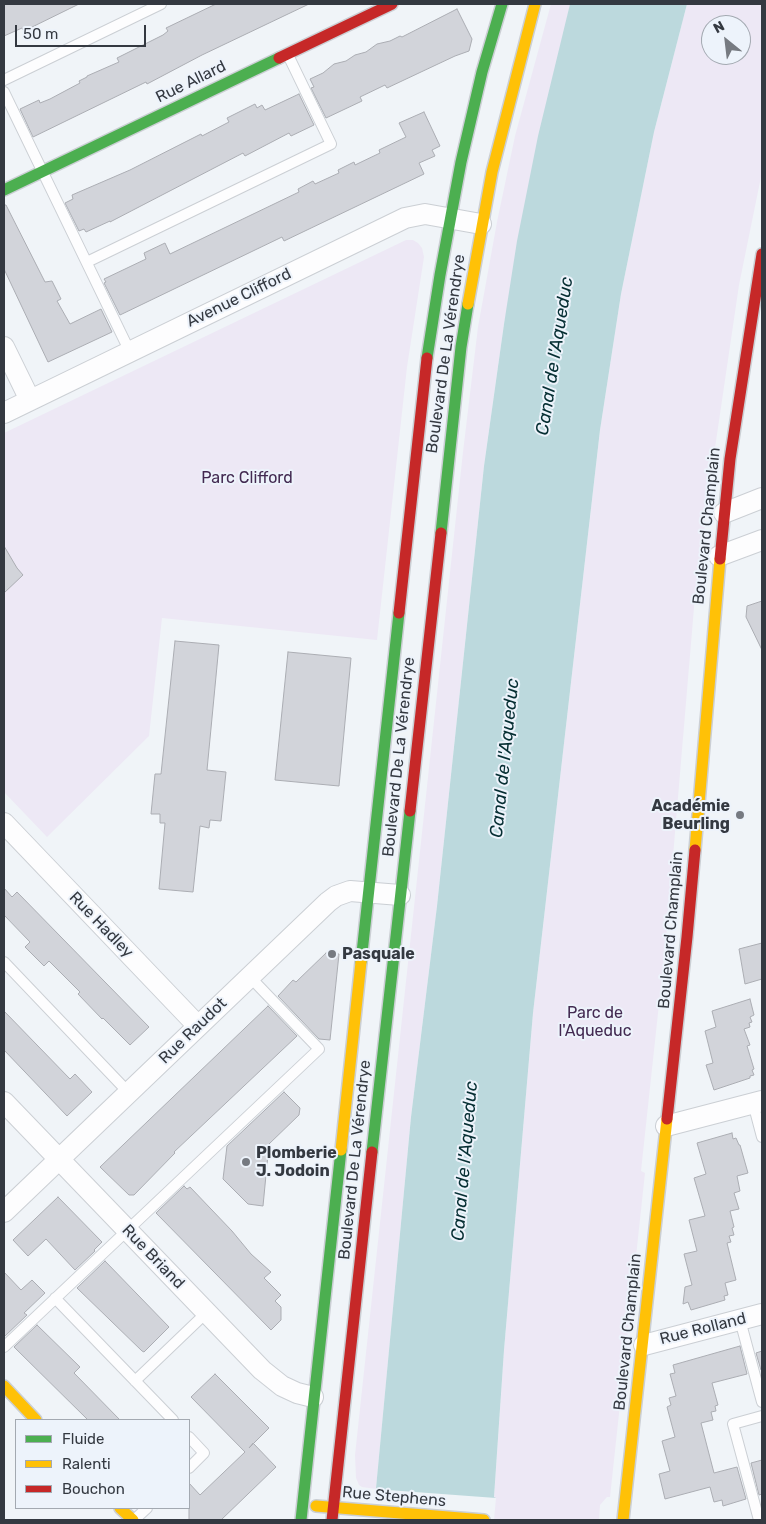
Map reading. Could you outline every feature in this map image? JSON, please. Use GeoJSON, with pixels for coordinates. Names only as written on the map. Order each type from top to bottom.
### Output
{"type":"FeatureCollection","features":[{"type":"Feature","properties":{"kind":"main road","name":"Rue Allard"},"geometry":{"type":"LineString","coordinates":[[4,190],[392,4]]}},
{"type":"Feature","properties":{"kind":"main road","name":"Boulevard De La Vérendrye"},"geometry":{"type":"LineString","coordinates":[[301,1520],[426,364],[450,218],[475,101],[502,4]]}},
{"type":"Feature","properties":{"kind":"main road","name":"Boulevard De La Vérendrye"},"geometry":{"type":"LineString","coordinates":[[332,1520],[460,347],[482,224],[503,125],[535,4]]}},
{"type":"Feature","properties":{"kind":"main road","name":"Boulevard Champlain"},"geometry":{"type":"LineString","coordinates":[[623,1520],[644,1345],[687,938],[719,556],[730,459],[760,279],[762,254]]}},
{"type":"Feature","properties":{"kind":"main road"},"geometry":{"type":"LineString","coordinates":[[4,1386],[35,1419]]}},
{"type":"Feature","properties":{"kind":"main road","name":"Rue Stephens"},"geometry":{"type":"LineString","coordinates":[[302,1505],[484,1520]]}},
{"type":"Feature","properties":{"kind":"main road"},"geometry":{"type":"LineString","coordinates":[[121,1509],[133,1520]]}},
{"type":"Feature","properties":{"kind":"street","name":"Avenue Clifford"},"geometry":{"type":"LineString","coordinates":[[4,412],[405,218],[425,214],[482,224]]}},
{"type":"Feature","properties":{"kind":"street"},"geometry":{"type":"LineString","coordinates":[[4,347],[30,400]]}},
{"type":"Feature","properties":{"kind":"street"},"geometry":{"type":"LineString","coordinates":[[724,513],[762,498]]}},
{"type":"Feature","properties":{"kind":"street"},"geometry":{"type":"LineString","coordinates":[[719,556],[762,540]]}},
{"type":"Feature","properties":{"kind":"street","name":"Rue Hadley"},"geometry":{"type":"LineString","coordinates":[[4,823],[198,1026]]}},
{"type":"Feature","properties":{"kind":"street","name":"Rue Raudot"},"geometry":{"type":"LineString","coordinates":[[4,1212],[321,908],[336,896],[350,891],[400,895]]}},
{"type":"Feature","properties":{"kind":"street","name":"Rue Briand"},"geometry":{"type":"LineString","coordinates":[[4,1102],[58,1160],[273,1380],[297,1393],[313,1397]]}},
{"type":"Feature","properties":{"kind":"street"},"geometry":{"type":"LineString","coordinates":[[666,1126],[758,1102]]}},
{"type":"Feature","properties":{"kind":"street","name":"Rue Rolland"},"geometry":{"type":"LineString","coordinates":[[644,1345],[762,1314]]}},
{"type":"Feature","properties":{"kind":"lane"},"geometry":{"type":"LineString","coordinates":[[4,80],[161,4]]}},
{"type":"Feature","properties":{"kind":"lane"},"geometry":{"type":"LineString","coordinates":[[87,262],[331,144],[288,54]]}},
{"type":"Feature","properties":{"kind":"lane"},"geometry":{"type":"LineString","coordinates":[[4,92],[130,352]]}},
{"type":"Feature","properties":{"kind":"lane"},"geometry":{"type":"LineString","coordinates":[[4,962],[129,1092]]}},
{"type":"Feature","properties":{"kind":"lane"},"geometry":{"type":"LineString","coordinates":[[4,1347],[319,1049],[250,977]]}},
{"type":"Feature","properties":{"kind":"lane"},"geometry":{"type":"LineString","coordinates":[[758,1102],[762,1137]]}},
{"type":"Feature","properties":{"kind":"lane"},"geometry":{"type":"LineString","coordinates":[[55,1298],[172,1419]]}},
{"type":"Feature","properties":{"kind":"lane"},"geometry":{"type":"LineString","coordinates":[[135,1381],[206,1312]]}},
{"type":"Feature","properties":{"kind":"lane"},"geometry":{"type":"LineString","coordinates":[[740,1320],[762,1402]]}},
{"type":"Feature","properties":{"kind":"lane"},"geometry":{"type":"LineString","coordinates":[[760,1520],[733,1424],[762,1416]]}},
{"type":"Feature","properties":{"kind":"lane"},"geometry":{"type":"LineString","coordinates":[[190,1437],[204,1453],[190,1467]]}},
{"type":"Feature","properties":{"kind":"lane"},"geometry":{"type":"LineString","coordinates":[[133,1520],[146,1509]]}},
{"type":"Feature","properties":{"kind":"green space"},"geometry":{"type":"Polygon","coordinates":[[[551,4],[570,4],[504,324],[484,466],[437,906],[411,1117],[376,1489],[359,1485],[356,1478],[355,1455],[463,452],[478,327],[497,222],[515,136],[551,4]]]}},
{"type":"Feature","properties":{"kind":"green space","name":"Parc de l'Aqueduc"},"geometry":{"type":"Polygon","coordinates":[[[687,4],[762,4],[762,172],[739,285],[706,509],[700,596],[695,596],[666,939],[641,1171],[645,1173],[610,1497],[607,1497],[600,1505],[599,1520],[494,1520],[504,1350],[533,1013],[600,430],[621,294],[654,132],[687,4]]]}},
{"type":"Feature","properties":{"kind":"green space","name":"Parc Clifford"},"geometry":{"type":"Polygon","coordinates":[[[406,240],[413,240],[418,243],[422,248],[424,257],[407,367],[377,640],[162,618],[149,736],[47,837],[4,792],[4,433],[406,240]]]}},
{"type":"Feature","properties":{"kind":"water","name":"Canal de l'Aqueduc"},"geometry":{"type":"Polygon","coordinates":[[[570,4],[687,4],[654,132],[621,294],[600,430],[533,1013],[504,1350],[494,1497],[496,1498],[373,1520],[411,1117],[437,906],[484,466],[517,241],[538,136],[570,4]]]}},
{"type":"Feature","properties":{"kind":"pier"},"geometry":{"type":"Polygon","coordinates":[[[374,1489],[496,1498],[494,1520],[371,1520],[374,1489]]]}},
{"type":"Feature","properties":{"kind":"building"},"geometry":{"type":"Polygon","coordinates":[[[4,4],[79,4],[24,31],[22,28],[4,36],[4,4]]]}},
{"type":"Feature","properties":{"kind":"building"},"geometry":{"type":"Polygon","coordinates":[[[216,4],[309,4],[202,55],[147,84],[146,82],[33,137],[20,109],[39,100],[40,103],[50,99],[80,83],[79,81],[87,76],[119,62],[117,58],[163,35],[168,31],[166,28],[216,4]]]}},
{"type":"Feature","properties":{"kind":"building"},"geometry":{"type":"Polygon","coordinates":[[[457,9],[472,39],[469,51],[387,88],[385,85],[360,97],[362,101],[326,118],[311,88],[314,87],[310,79],[323,73],[334,64],[366,52],[377,44],[400,36],[402,37],[457,9]]]}},
{"type":"Feature","properties":{"kind":"building"},"geometry":{"type":"Polygon","coordinates":[[[299,94],[314,125],[291,136],[289,133],[245,156],[243,153],[110,222],[86,232],[84,229],[79,231],[65,203],[73,199],[72,195],[130,170],[201,134],[202,136],[229,122],[227,118],[255,104],[257,108],[262,105],[265,110],[299,94]]]}},
{"type":"Feature","properties":{"kind":"building"},"geometry":{"type":"Polygon","coordinates":[[[424,112],[440,146],[432,150],[435,156],[419,163],[424,174],[284,241],[282,237],[120,315],[104,283],[106,282],[104,279],[146,259],[144,253],[165,243],[170,254],[299,192],[298,189],[313,181],[315,184],[339,173],[338,170],[354,162],[355,165],[380,153],[379,150],[406,137],[399,123],[424,112]]]}},
{"type":"Feature","properties":{"kind":"building"},"geometry":{"type":"Polygon","coordinates":[[[4,205],[6,205],[45,282],[52,281],[61,299],[57,301],[70,324],[101,309],[112,332],[48,362],[4,269],[4,205]]]}},
{"type":"Feature","properties":{"kind":"building"},"geometry":{"type":"Polygon","coordinates":[[[4,546],[23,575],[4,593],[4,546]]]}},
{"type":"Feature","properties":{"kind":"building"},"geometry":{"type":"Polygon","coordinates":[[[762,601],[762,650],[746,617],[747,606],[762,601]]]}},
{"type":"Feature","properties":{"kind":"building"},"geometry":{"type":"Polygon","coordinates":[[[175,641],[219,645],[207,770],[226,772],[221,821],[210,820],[209,828],[200,826],[193,892],[159,889],[165,823],[160,823],[160,814],[151,814],[155,774],[161,774],[175,641]]]}},
{"type":"Feature","properties":{"kind":"building"},"geometry":{"type":"Polygon","coordinates":[[[288,652],[351,658],[339,786],[275,780],[288,652]]]}},
{"type":"Feature","properties":{"kind":"building"},"geometry":{"type":"Polygon","coordinates":[[[4,888],[12,897],[17,892],[149,1027],[130,1045],[102,1019],[78,994],[80,992],[49,961],[44,966],[25,947],[30,942],[4,915],[4,888]]]}},
{"type":"Feature","properties":{"kind":"building"},"geometry":{"type":"Polygon","coordinates":[[[762,943],[762,979],[745,984],[739,949],[762,943]]]}},
{"type":"Feature","properties":{"kind":"building"},"geometry":{"type":"Polygon","coordinates":[[[326,953],[339,954],[330,1040],[319,1039],[278,996],[293,980],[296,982],[326,953]]]}},
{"type":"Feature","properties":{"kind":"building"},"geometry":{"type":"Polygon","coordinates":[[[750,999],[754,1015],[750,1017],[752,1022],[749,1023],[750,1027],[744,1029],[750,1045],[747,1046],[754,1075],[714,1090],[706,1065],[713,1063],[705,1031],[716,1027],[712,1011],[750,999]]]}},
{"type":"Feature","properties":{"kind":"building"},"geometry":{"type":"Polygon","coordinates":[[[268,1006],[297,1036],[174,1152],[134,1195],[129,1195],[100,1167],[268,1006]]]}},
{"type":"Feature","properties":{"kind":"building"},"geometry":{"type":"Polygon","coordinates":[[[4,1011],[70,1079],[75,1074],[92,1092],[67,1116],[4,1050],[4,1011]]]}},
{"type":"Feature","properties":{"kind":"building","name":"Plomberie J. Jodoin"},"geometry":{"type":"Polygon","coordinates":[[[284,1092],[300,1108],[299,1115],[269,1144],[263,1206],[248,1204],[223,1179],[227,1146],[284,1092]]]}},
{"type":"Feature","properties":{"kind":"building"},"geometry":{"type":"Polygon","coordinates":[[[732,1133],[733,1139],[736,1138],[740,1145],[748,1173],[737,1176],[740,1191],[734,1193],[739,1209],[730,1211],[734,1235],[729,1236],[731,1242],[727,1243],[736,1280],[725,1283],[728,1295],[724,1296],[725,1300],[691,1310],[688,1302],[683,1304],[685,1287],[692,1285],[684,1254],[697,1251],[689,1220],[705,1216],[694,1178],[706,1174],[697,1143],[732,1133]]]}},
{"type":"Feature","properties":{"kind":"building"},"geometry":{"type":"Polygon","coordinates":[[[184,1186],[187,1189],[190,1187],[251,1254],[271,1272],[264,1278],[281,1295],[275,1301],[281,1307],[281,1320],[271,1330],[156,1213],[184,1186]]]}},
{"type":"Feature","properties":{"kind":"building"},"geometry":{"type":"Polygon","coordinates":[[[58,1197],[102,1242],[75,1270],[46,1239],[28,1256],[13,1240],[58,1197]]]}},
{"type":"Feature","properties":{"kind":"building"},"geometry":{"type":"Polygon","coordinates":[[[105,1261],[169,1327],[144,1352],[77,1288],[105,1261]]]}},
{"type":"Feature","properties":{"kind":"building"},"geometry":{"type":"Polygon","coordinates":[[[4,1272],[21,1290],[32,1280],[45,1293],[24,1313],[27,1315],[4,1337],[4,1272]]]}},
{"type":"Feature","properties":{"kind":"building"},"geometry":{"type":"Polygon","coordinates":[[[37,1325],[80,1367],[74,1373],[119,1419],[87,1419],[14,1347],[37,1325]]]}},
{"type":"Feature","properties":{"kind":"building"},"geometry":{"type":"Polygon","coordinates":[[[740,1346],[747,1374],[712,1383],[718,1405],[715,1406],[716,1411],[711,1412],[713,1420],[701,1423],[714,1473],[737,1467],[746,1499],[723,1506],[722,1500],[714,1502],[710,1487],[665,1499],[659,1474],[670,1471],[662,1441],[675,1437],[667,1407],[671,1405],[669,1398],[676,1396],[670,1374],[675,1373],[673,1365],[740,1346]]]}},
{"type":"Feature","properties":{"kind":"building"},"geometry":{"type":"Polygon","coordinates":[[[762,1351],[762,1370],[761,1370],[756,1353],[762,1351]]]}},
{"type":"Feature","properties":{"kind":"building"},"geometry":{"type":"Polygon","coordinates":[[[215,1374],[269,1428],[253,1444],[276,1467],[221,1520],[189,1520],[190,1484],[200,1495],[245,1452],[191,1397],[215,1374]]]}},
{"type":"Feature","properties":{"kind":"building"},"geometry":{"type":"Polygon","coordinates":[[[762,1460],[762,1494],[759,1495],[751,1463],[762,1460]]]}},
{"type":"Feature","properties":{"kind":"traffic: fast"},"geometry":{"type":"LineString","coordinates":[[427,358],[461,162],[482,72],[502,4]]}},
{"type":"Feature","properties":{"kind":"traffic: fast"},"geometry":{"type":"LineString","coordinates":[[4,190],[279,58]]}},
{"type":"Feature","properties":{"kind":"traffic: fast"},"geometry":{"type":"LineString","coordinates":[[441,533],[461,347],[468,304]]}},
{"type":"Feature","properties":{"kind":"traffic: fast"},"geometry":{"type":"LineString","coordinates":[[361,962],[399,613]]}},
{"type":"Feature","properties":{"kind":"traffic: fast"},"geometry":{"type":"LineString","coordinates":[[372,1152],[410,811]]}},
{"type":"Feature","properties":{"kind":"traffic: fast"},"geometry":{"type":"LineString","coordinates":[[301,1520],[341,1150]]}},
{"type":"Feature","properties":{"kind":"traffic: slow"},"geometry":{"type":"LineString","coordinates":[[468,304],[492,172],[535,4]]}},
{"type":"Feature","properties":{"kind":"traffic: slow"},"geometry":{"type":"LineString","coordinates":[[695,850],[720,559]]}},
{"type":"Feature","properties":{"kind":"traffic: slow"},"geometry":{"type":"LineString","coordinates":[[341,1150],[361,962]]}},
{"type":"Feature","properties":{"kind":"traffic: slow"},"geometry":{"type":"LineString","coordinates":[[623,1520],[667,1119]]}},
{"type":"Feature","properties":{"kind":"traffic: slow"},"geometry":{"type":"LineString","coordinates":[[4,1386],[35,1419]]}},
{"type":"Feature","properties":{"kind":"traffic: slow"},"geometry":{"type":"LineString","coordinates":[[316,1506],[484,1520]]}},
{"type":"Feature","properties":{"kind":"traffic: slow"},"geometry":{"type":"LineString","coordinates":[[121,1509],[133,1520]]}},
{"type":"Feature","properties":{"kind":"traffic: jam"},"geometry":{"type":"LineString","coordinates":[[279,58],[392,4]]}},
{"type":"Feature","properties":{"kind":"traffic: jam"},"geometry":{"type":"LineString","coordinates":[[720,559],[730,459],[762,254]]}},
{"type":"Feature","properties":{"kind":"traffic: jam"},"geometry":{"type":"LineString","coordinates":[[399,613],[427,358]]}},
{"type":"Feature","properties":{"kind":"traffic: jam"},"geometry":{"type":"LineString","coordinates":[[410,811],[441,533]]}},
{"type":"Feature","properties":{"kind":"traffic: jam"},"geometry":{"type":"LineString","coordinates":[[667,1119],[695,850]]}},
{"type":"Feature","properties":{"kind":"traffic: jam"},"geometry":{"type":"LineString","coordinates":[[332,1520],[372,1152]]}},
{"type":"Feature","properties":{"kind":"place","name":"Académie Beurling"},"geometry":{"type":"Point","coordinates":[740,815]}},
{"type":"Feature","properties":{"kind":"place","name":"Pasquale"},"geometry":{"type":"Point","coordinates":[332,954]}},
{"type":"Feature","properties":{"kind":"place","name":"Plomberie J. Jodoin"},"geometry":{"type":"Point","coordinates":[246,1162]}}]}
